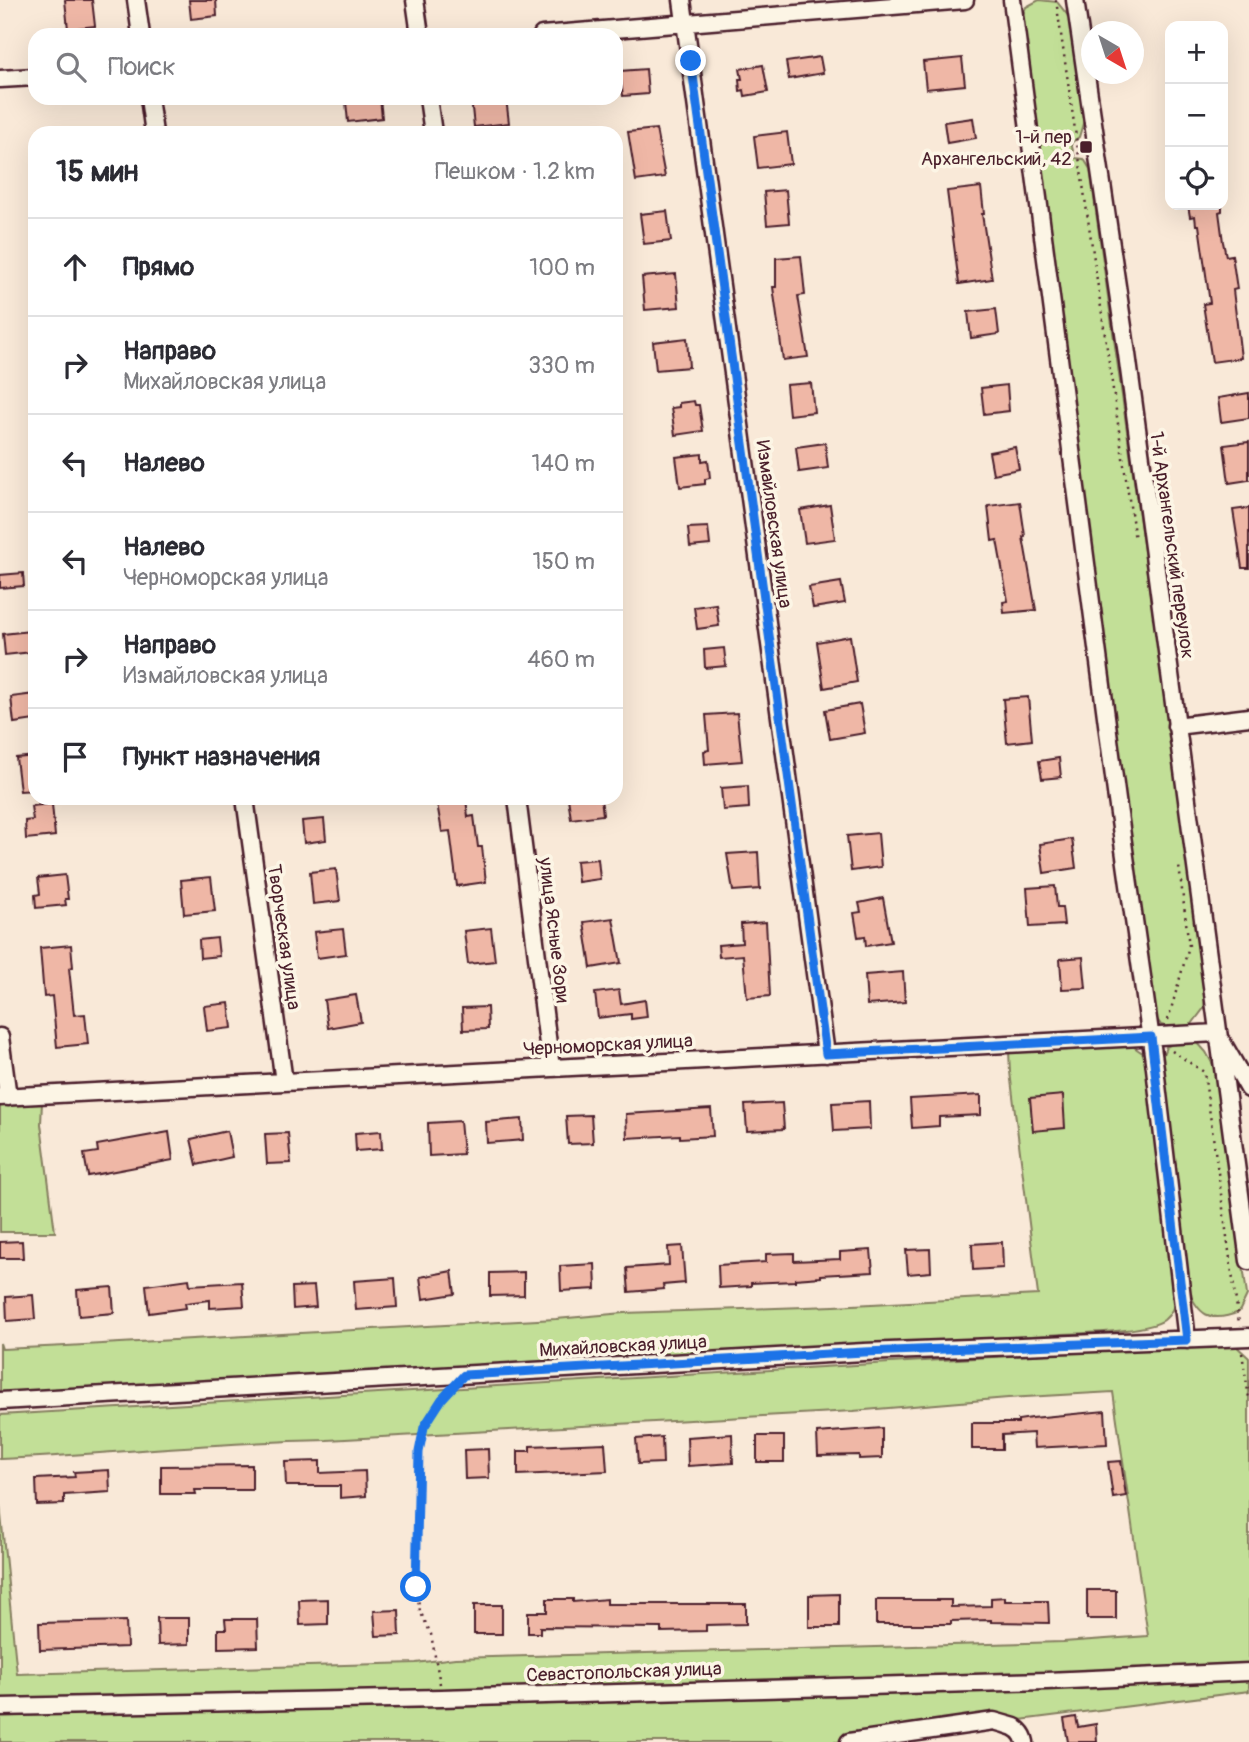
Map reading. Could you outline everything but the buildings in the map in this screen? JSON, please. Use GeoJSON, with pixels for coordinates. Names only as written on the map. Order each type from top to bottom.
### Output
{"type":"FeatureCollection","features":[{"type":"Feature","properties":{"kind":"street"},"geometry":{"type":"LineString","coordinates":[[136,0],[140,28]]}},
{"type":"Feature","properties":{"kind":"street"},"geometry":{"type":"LineString","coordinates":[[415,0],[419,28]]}},
{"type":"Feature","properties":{"kind":"street","name":"Измайловская улица"},"geometry":{"type":"LineString","coordinates":[[682,0],[826,1054]]}},
{"type":"Feature","properties":{"kind":"street"},"geometry":{"type":"LineString","coordinates":[[623,29],[965,0]]}},
{"type":"Feature","properties":{"kind":"street"},"geometry":{"type":"LineString","coordinates":[[1012,0],[1117,800],[1151,1037],[1187,1340]]}},
{"type":"Feature","properties":{"kind":"street","name":"1-й Архангельский переулок"},"geometry":{"type":"LineString","coordinates":[[1075,0],[1129,368],[1217,1033],[1249,1089]]}},
{"type":"Feature","properties":{"kind":"street"},"geometry":{"type":"LineString","coordinates":[[0,79],[28,77]]}},
{"type":"Feature","properties":{"kind":"street"},"geometry":{"type":"LineString","coordinates":[[150,105],[153,126]]}},
{"type":"Feature","properties":{"kind":"street"},"geometry":{"type":"LineString","coordinates":[[429,105],[432,126]]}},
{"type":"Feature","properties":{"kind":"street"},"geometry":{"type":"LineString","coordinates":[[1176,726],[1249,717]]}},
{"type":"Feature","properties":{"kind":"street","name":"Творческая улица"},"geometry":{"type":"LineString","coordinates":[[246,805],[284,1082]]}},
{"type":"Feature","properties":{"kind":"street","name":"улица Ясные Зори"},"geometry":{"type":"LineString","coordinates":[[518,805],[551,1068]]}},
{"type":"Feature","properties":{"kind":"street"},"geometry":{"type":"LineString","coordinates":[[1217,1033],[1249,1261]]}},
{"type":"Feature","properties":{"kind":"street","name":"Черноморская улица"},"geometry":{"type":"LineString","coordinates":[[4,1097],[1217,1033]]}},
{"type":"Feature","properties":{"kind":"street"},"geometry":{"type":"LineString","coordinates":[[0,1037],[4,1097]]}},
{"type":"Feature","properties":{"kind":"street","name":"Михайловская улица"},"geometry":{"type":"LineString","coordinates":[[0,1401],[864,1352],[1244,1337]]}},
{"type":"Feature","properties":{"kind":"street","name":"Севастопольская улица"},"geometry":{"type":"LineString","coordinates":[[0,1707],[441,1698],[1047,1681],[1249,1672]]}},
{"type":"Feature","properties":{"kind":"street"},"geometry":{"type":"LineString","coordinates":[[849,1742],[994,1721],[1015,1727],[1024,1736],[1025,1742]]}},
{"type":"Feature","properties":{"kind":"path"},"geometry":{"type":"LineString","coordinates":[[1056,0],[1135,539]]}},
{"type":"Feature","properties":{"kind":"path"},"geometry":{"type":"LineString","coordinates":[[1169,1029],[1167,1017],[1189,946],[1179,865]]}},
{"type":"Feature","properties":{"kind":"path"},"geometry":{"type":"LineString","coordinates":[[1171,1041],[1172,1052],[1204,1072],[1244,1337],[1249,1398]]}},
{"type":"Feature","properties":{"kind":"path"},"geometry":{"type":"LineString","coordinates":[[441,1698],[437,1660],[431,1634],[420,1611],[416,1587],[419,1452],[424,1427],[442,1399],[464,1375]]}},
{"type":"Feature","properties":{"kind":"green space"},"geometry":{"type":"Polygon","coordinates":[[[1039,0],[1057,2],[1069,17],[1085,117],[1079,137],[1071,143],[1075,158],[1084,159],[1090,169],[1206,990],[1204,1008],[1192,1024],[1176,1029],[1161,1025],[1150,1009],[1021,20],[1026,7],[1039,0]]]}},
{"type":"Feature","properties":{"kind":"green space"},"geometry":{"type":"Polygon","coordinates":[[[1177,1042],[1197,1042],[1217,1072],[1247,1295],[1239,1312],[1229,1316],[1206,1315],[1191,1297],[1187,1287],[1161,1059],[1166,1047],[1177,1042]]]}},
{"type":"Feature","properties":{"kind":"green space"},"geometry":{"type":"Polygon","coordinates":[[[1131,1045],[1144,1054],[1148,1063],[1176,1295],[1174,1305],[1164,1320],[1142,1328],[0,1393],[0,1343],[2,1349],[624,1313],[834,1306],[1038,1295],[1009,1051],[1131,1045]]]}},
{"type":"Feature","properties":{"kind":"green space"},"geometry":{"type":"Polygon","coordinates":[[[42,1102],[41,1124],[55,1232],[0,1232],[0,1104],[42,1102]]]}},
{"type":"Feature","properties":{"kind":"green space"},"geometry":{"type":"Polygon","coordinates":[[[1233,1343],[1249,1358],[1249,1691],[845,1742],[0,1742],[0,1505],[17,1674],[416,1663],[455,1658],[1063,1642],[1148,1636],[1113,1392],[853,1411],[245,1443],[0,1459],[0,1415],[1233,1343]]]}},
{"type":"Feature","properties":{"kind":"place","name":"1-й пер Архангельский, 42"},"geometry":{"type":"Point","coordinates":[1086,147]}},
{"type":"Feature","properties":{"kind":"route"},"geometry":{"type":"LineString","coordinates":[[416,1587],[419,1452],[424,1427],[442,1399],[464,1375],[864,1352],[1187,1340],[1151,1037],[826,1054],[691,61]]}}]}
